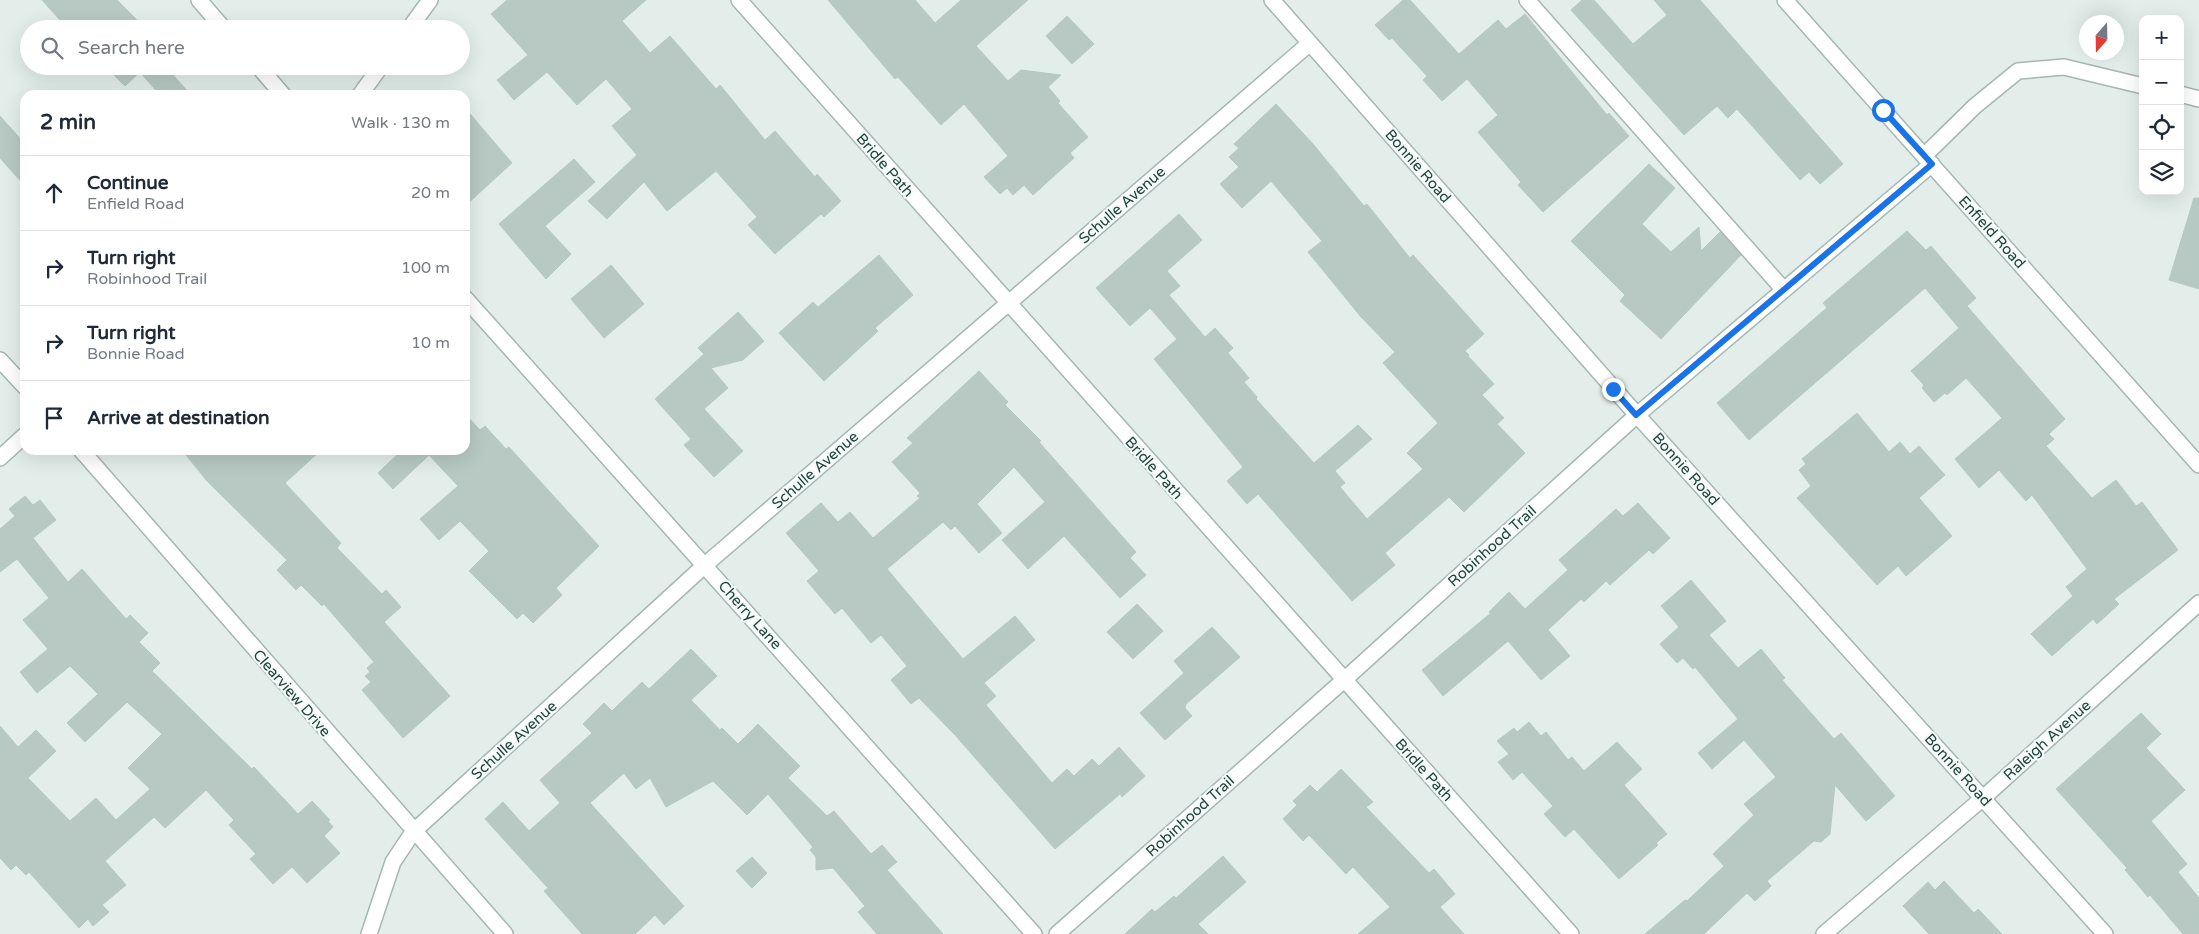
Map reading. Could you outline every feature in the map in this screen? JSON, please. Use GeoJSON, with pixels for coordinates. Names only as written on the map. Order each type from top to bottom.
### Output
{"type":"FeatureCollection","features":[{"type":"Feature","properties":{"kind":"street"},"geometry":{"type":"LineString","coordinates":[[199,0],[216,20]]}},
{"type":"Feature","properties":{"kind":"street"},"geometry":{"type":"LineString","coordinates":[[416,20],[430,0]]}},
{"type":"Feature","properties":{"kind":"street","name":"Bridle Path"},"geometry":{"type":"LineString","coordinates":[[739,0],[1571,934]]}},
{"type":"Feature","properties":{"kind":"street","name":"Bonnie Road"},"geometry":{"type":"LineString","coordinates":[[1272,0],[1636,415],[2105,934]]}},
{"type":"Feature","properties":{"kind":"street"},"geometry":{"type":"LineString","coordinates":[[1527,0],[1784,290]]}},
{"type":"Feature","properties":{"kind":"street","name":"Enfield Road"},"geometry":{"type":"LineString","coordinates":[[1785,0],[2199,465]]}},
{"type":"Feature","properties":{"kind":"street","name":"Schulle Avenue"},"geometry":{"type":"LineString","coordinates":[[370,934],[393,862],[413,832],[705,565],[1310,44]]}},
{"type":"Feature","properties":{"kind":"street","name":"Robinhood Trail"},"geometry":{"type":"LineString","coordinates":[[1057,934],[1344,680],[1636,415],[1784,290],[1928,160],[1975,106],[2018,71],[2064,67],[2139,85]]}},
{"type":"Feature","properties":{"kind":"street"},"geometry":{"type":"LineString","coordinates":[[266,75],[279,90]]}},
{"type":"Feature","properties":{"kind":"street"},"geometry":{"type":"LineString","coordinates":[[364,90],[375,75]]}},
{"type":"Feature","properties":{"kind":"street"},"geometry":{"type":"LineString","coordinates":[[2184,95],[2199,99]]}},
{"type":"Feature","properties":{"kind":"street","name":"Cherry Lane"},"geometry":{"type":"LineString","coordinates":[[470,304],[1034,934]]}},
{"type":"Feature","properties":{"kind":"street"},"geometry":{"type":"LineString","coordinates":[[0,360],[20,382]]}},
{"type":"Feature","properties":{"kind":"street"},"geometry":{"type":"LineString","coordinates":[[0,458],[20,440]]}},
{"type":"Feature","properties":{"kind":"street","name":"Clearview Drive"},"geometry":{"type":"LineString","coordinates":[[85,455],[413,832],[505,934]]}},
{"type":"Feature","properties":{"kind":"street","name":"Raleigh Avenue"},"geometry":{"type":"LineString","coordinates":[[1824,934],[1983,798],[2199,603]]}},
{"type":"Feature","properties":{"kind":"building"},"geometry":{"type":"Polygon","coordinates":[[[42,0],[117,0],[137,20],[60,20],[42,0]]]}},
{"type":"Feature","properties":{"kind":"building"},"geometry":{"type":"Polygon","coordinates":[[[507,0],[646,0],[622,21],[650,53],[670,36],[716,89],[720,85],[765,140],[775,131],[815,177],[817,174],[841,201],[824,217],[821,214],[775,254],[748,225],[757,217],[716,171],[667,211],[644,182],[607,219],[588,201],[637,155],[612,126],[632,109],[606,79],[577,105],[547,72],[514,100],[497,80],[528,55],[491,14],[507,0]]]}},
{"type":"Feature","properties":{"kind":"building"},"geometry":{"type":"Polygon","coordinates":[[[828,0],[915,0],[935,23],[961,0],[1028,0],[976,46],[1008,81],[1021,70],[1061,75],[1048,87],[1060,101],[1058,103],[1088,137],[1070,153],[1074,158],[1033,195],[1024,185],[1013,195],[1007,188],[1000,194],[984,177],[1008,156],[964,104],[941,125],[898,77],[895,79],[828,0]]]}},
{"type":"Feature","properties":{"kind":"building"},"geometry":{"type":"Polygon","coordinates":[[[1403,0],[1410,0],[1459,54],[1498,20],[1506,29],[1525,14],[1607,115],[1609,113],[1629,136],[1543,212],[1518,185],[1521,182],[1478,132],[1498,115],[1467,79],[1442,101],[1423,80],[1427,76],[1392,38],[1389,40],[1375,25],[1403,0]]]}},
{"type":"Feature","properties":{"kind":"building"},"geometry":{"type":"Polygon","coordinates":[[[1582,0],[1594,0],[1633,44],[1667,15],[1654,0],[1700,0],[1843,164],[1820,184],[1809,172],[1800,180],[1737,109],[1728,118],[1717,106],[1684,135],[1571,10],[1582,0]]]}},
{"type":"Feature","properties":{"kind":"building"},"geometry":{"type":"Polygon","coordinates":[[[1067,16],[1094,44],[1072,64],[1046,36],[1067,16]]]}},
{"type":"Feature","properties":{"kind":"building"},"geometry":{"type":"Polygon","coordinates":[[[114,75],[137,75],[125,86],[114,75]]]}},
{"type":"Feature","properties":{"kind":"building"},"geometry":{"type":"Polygon","coordinates":[[[143,75],[173,75],[187,90],[156,90],[143,75]]]}},
{"type":"Feature","properties":{"kind":"building"},"geometry":{"type":"Polygon","coordinates":[[[1276,104],[1313,144],[1364,206],[1367,204],[1410,258],[1413,255],[1484,334],[1465,351],[1494,384],[1482,395],[1504,418],[1497,424],[1525,453],[1464,512],[1449,497],[1385,553],[1395,565],[1352,601],[1258,494],[1247,504],[1227,481],[1243,467],[1154,359],[1177,339],[1150,308],[1130,326],[1096,288],[1179,214],[1202,240],[1167,271],[1180,286],[1169,295],[1205,337],[1215,328],[1233,348],[1228,353],[1249,378],[1244,382],[1257,397],[1256,399],[1314,463],[1358,425],[1372,439],[1335,471],[1345,483],[1340,487],[1367,519],[1423,469],[1407,453],[1438,423],[1383,363],[1395,352],[1361,317],[1308,252],[1322,241],[1271,181],[1242,208],[1220,184],[1239,167],[1229,157],[1239,148],[1234,144],[1276,104]]]}},
{"type":"Feature","properties":{"kind":"building"},"geometry":{"type":"Polygon","coordinates":[[[470,114],[512,163],[470,201],[470,114]]]}},
{"type":"Feature","properties":{"kind":"building"},"geometry":{"type":"Polygon","coordinates":[[[0,116],[20,138],[20,180],[0,158],[0,116]]]}},
{"type":"Feature","properties":{"kind":"building"},"geometry":{"type":"Polygon","coordinates":[[[574,159],[595,182],[545,226],[571,254],[546,279],[499,224],[574,159]]]}},
{"type":"Feature","properties":{"kind":"building"},"geometry":{"type":"Polygon","coordinates":[[[1649,164],[1675,188],[1642,224],[1671,252],[1699,227],[1701,251],[1720,232],[1741,255],[1661,339],[1620,301],[1625,295],[1571,241],[1649,164]]]}},
{"type":"Feature","properties":{"kind":"building"},"geometry":{"type":"Polygon","coordinates":[[[2194,198],[2199,198],[2199,289],[2169,280],[2194,198]]]}},
{"type":"Feature","properties":{"kind":"building"},"geometry":{"type":"Polygon","coordinates":[[[1907,231],[1926,250],[1931,246],[1976,298],[1967,306],[2065,419],[2049,434],[2054,439],[2046,446],[2092,498],[2116,480],[2136,506],[2142,502],[2178,550],[2114,599],[2119,604],[2097,624],[2093,619],[2052,656],[2031,634],[2073,596],[2066,587],[2087,569],[2032,495],[2026,501],[1999,470],[1979,488],[1955,459],[2002,418],[1966,378],[1947,395],[1945,393],[1934,402],[1922,388],[1924,385],[1911,371],[1959,328],[1925,288],[1749,440],[1717,403],[1827,308],[1823,303],[1907,231]]]}},
{"type":"Feature","properties":{"kind":"building"},"geometry":{"type":"Polygon","coordinates":[[[879,255],[913,295],[875,328],[878,331],[824,381],[779,333],[813,302],[818,307],[879,255]]]}},
{"type":"Feature","properties":{"kind":"building"},"geometry":{"type":"Polygon","coordinates":[[[611,265],[644,304],[604,338],[571,299],[611,265]]]}},
{"type":"Feature","properties":{"kind":"building"},"geometry":{"type":"Polygon","coordinates":[[[738,312],[764,341],[743,360],[711,368],[728,388],[704,409],[743,451],[714,477],[684,445],[691,439],[655,399],[704,354],[698,348],[738,312]]]}},
{"type":"Feature","properties":{"kind":"building"},"geometry":{"type":"Polygon","coordinates":[[[979,371],[1008,402],[1005,405],[1041,441],[1039,442],[1136,552],[1130,558],[1146,575],[1120,598],[1064,536],[1028,569],[1002,540],[1045,502],[1014,467],[977,504],[1002,533],[979,553],[955,526],[951,530],[943,522],[887,569],[963,659],[1015,616],[1035,640],[984,683],[996,696],[986,705],[1052,783],[1067,769],[1074,776],[1092,759],[1099,766],[1119,747],[1145,776],[1122,797],[1120,794],[1055,849],[955,735],[919,698],[911,704],[891,680],[907,666],[881,635],[871,643],[842,608],[835,614],[807,581],[819,571],[786,533],[821,503],[838,522],[850,512],[873,538],[920,498],[917,496],[920,493],[892,462],[913,443],[907,438],[979,371]]]}},
{"type":"Feature","properties":{"kind":"building"},"geometry":{"type":"Polygon","coordinates":[[[1857,413],[1889,452],[1900,442],[1910,454],[1919,446],[1945,475],[1919,498],[1952,536],[1906,576],[1898,566],[1877,585],[1797,498],[1811,486],[1799,470],[1806,464],[1802,459],[1857,413]]]}},
{"type":"Feature","properties":{"kind":"building"},"geometry":{"type":"Polygon","coordinates":[[[470,419],[480,430],[485,426],[506,449],[509,447],[599,546],[556,588],[562,595],[533,623],[523,613],[517,619],[469,571],[489,551],[460,521],[439,540],[420,519],[458,486],[429,455],[470,455],[470,419]]]}},
{"type":"Feature","properties":{"kind":"building"},"geometry":{"type":"Polygon","coordinates":[[[186,455],[316,455],[285,483],[341,543],[337,548],[382,594],[386,590],[401,607],[384,622],[450,696],[403,738],[362,690],[371,682],[365,676],[370,672],[367,668],[374,662],[324,604],[322,606],[301,585],[296,590],[277,570],[287,560],[207,481],[186,455]]]}},
{"type":"Feature","properties":{"kind":"building"},"geometry":{"type":"Polygon","coordinates":[[[397,455],[429,455],[393,489],[378,473],[397,455]]]}},
{"type":"Feature","properties":{"kind":"building"},"geometry":{"type":"Polygon","coordinates":[[[25,496],[33,505],[40,500],[56,520],[33,538],[68,582],[82,569],[126,619],[130,615],[148,633],[139,642],[160,663],[152,671],[252,769],[254,767],[298,814],[312,801],[330,820],[328,821],[333,827],[324,836],[340,853],[307,883],[292,867],[273,884],[250,859],[256,854],[229,825],[234,820],[206,790],[165,828],[154,817],[105,861],[126,885],[102,905],[109,912],[93,926],[88,919],[79,928],[29,872],[26,875],[16,865],[11,870],[0,858],[0,726],[18,747],[36,730],[56,751],[28,778],[70,821],[96,798],[116,820],[150,789],[128,768],[162,734],[127,702],[85,742],[67,723],[98,694],[70,666],[37,693],[20,672],[48,649],[23,620],[49,598],[17,559],[0,572],[0,529],[15,516],[9,509],[25,496]]]}},
{"type":"Feature","properties":{"kind":"building"},"geometry":{"type":"Polygon","coordinates":[[[1638,503],[1670,538],[1653,554],[1649,550],[1610,585],[1606,581],[1584,602],[1581,599],[1548,630],[1570,656],[1541,680],[1508,641],[1443,696],[1422,670],[1491,613],[1489,612],[1509,592],[1525,609],[1568,570],[1559,560],[1616,509],[1623,516],[1638,503]]]}},
{"type":"Feature","properties":{"kind":"building"},"geometry":{"type":"Polygon","coordinates":[[[1691,580],[1726,621],[1709,635],[1738,668],[1761,649],[1785,678],[1782,680],[1834,739],[1841,733],[1895,796],[1866,821],[1835,785],[1830,834],[1821,842],[1814,841],[1767,881],[1771,886],[1755,901],[1747,893],[1704,934],[1645,934],[1685,900],[1687,901],[1724,866],[1713,854],[1754,815],[1744,804],[1776,777],[1744,740],[1712,769],[1698,753],[1738,719],[1695,667],[1693,669],[1683,658],[1677,663],[1660,644],[1679,627],[1661,606],[1691,580]]]}},
{"type":"Feature","properties":{"kind":"building"},"geometry":{"type":"Polygon","coordinates":[[[1137,604],[1163,631],[1133,659],[1107,632],[1137,604]]]}},
{"type":"Feature","properties":{"kind":"building"},"geometry":{"type":"Polygon","coordinates":[[[1212,627],[1240,657],[1186,704],[1185,708],[1192,716],[1165,740],[1140,713],[1184,673],[1174,661],[1212,627]]]}},
{"type":"Feature","properties":{"kind":"building"},"geometry":{"type":"Polygon","coordinates":[[[691,649],[717,676],[691,700],[720,730],[722,728],[738,744],[758,724],[800,766],[788,778],[827,816],[834,811],[871,854],[882,845],[897,862],[887,870],[943,934],[877,934],[858,912],[865,906],[833,868],[816,870],[816,857],[810,850],[813,847],[768,794],[747,815],[713,781],[666,807],[650,778],[636,789],[624,773],[590,803],[684,906],[664,925],[655,915],[635,934],[582,934],[544,891],[548,888],[485,819],[503,802],[529,831],[560,803],[540,780],[592,733],[583,724],[604,703],[612,711],[642,682],[649,689],[691,649]]]}},
{"type":"Feature","properties":{"kind":"building"},"geometry":{"type":"Polygon","coordinates":[[[2141,713],[2161,734],[2146,748],[2185,790],[2151,821],[2187,864],[2178,872],[2199,898],[2199,934],[2183,934],[2150,895],[2148,897],[2125,870],[2127,868],[2056,789],[2141,713]]]}},
{"type":"Feature","properties":{"kind":"building"},"geometry":{"type":"Polygon","coordinates":[[[1529,722],[1541,736],[1546,732],[1568,760],[1572,757],[1584,771],[1617,742],[1642,769],[1624,785],[1667,834],[1656,843],[1658,845],[1619,879],[1574,829],[1565,837],[1544,814],[1553,806],[1522,772],[1513,780],[1498,762],[1509,754],[1497,741],[1514,728],[1517,732],[1529,722]]]}},
{"type":"Feature","properties":{"kind":"building"},"geometry":{"type":"Polygon","coordinates":[[[1341,769],[1373,802],[1366,807],[1429,873],[1434,869],[1455,894],[1440,907],[1464,934],[1358,934],[1390,907],[1353,867],[1346,874],[1309,835],[1303,841],[1283,819],[1297,805],[1293,801],[1310,785],[1317,792],[1341,769]]]}},
{"type":"Feature","properties":{"kind":"building"},"geometry":{"type":"Polygon","coordinates":[[[1223,856],[1246,882],[1198,924],[1208,934],[1125,934],[1152,909],[1155,912],[1174,896],[1176,898],[1223,856]]]}},
{"type":"Feature","properties":{"kind":"building"},"geometry":{"type":"Polygon","coordinates":[[[752,857],[767,873],[752,888],[736,871],[752,857]]]}},
{"type":"Feature","properties":{"kind":"building"},"geometry":{"type":"Polygon","coordinates":[[[1944,881],[1974,913],[1978,909],[2002,934],[1929,934],[1903,906],[1928,882],[1935,890],[1944,881]]]}},
{"type":"Feature","properties":{"kind":"route"},"geometry":{"type":"LineString","coordinates":[[1613,389],[1636,415],[1932,164],[1883,110]]}}]}
